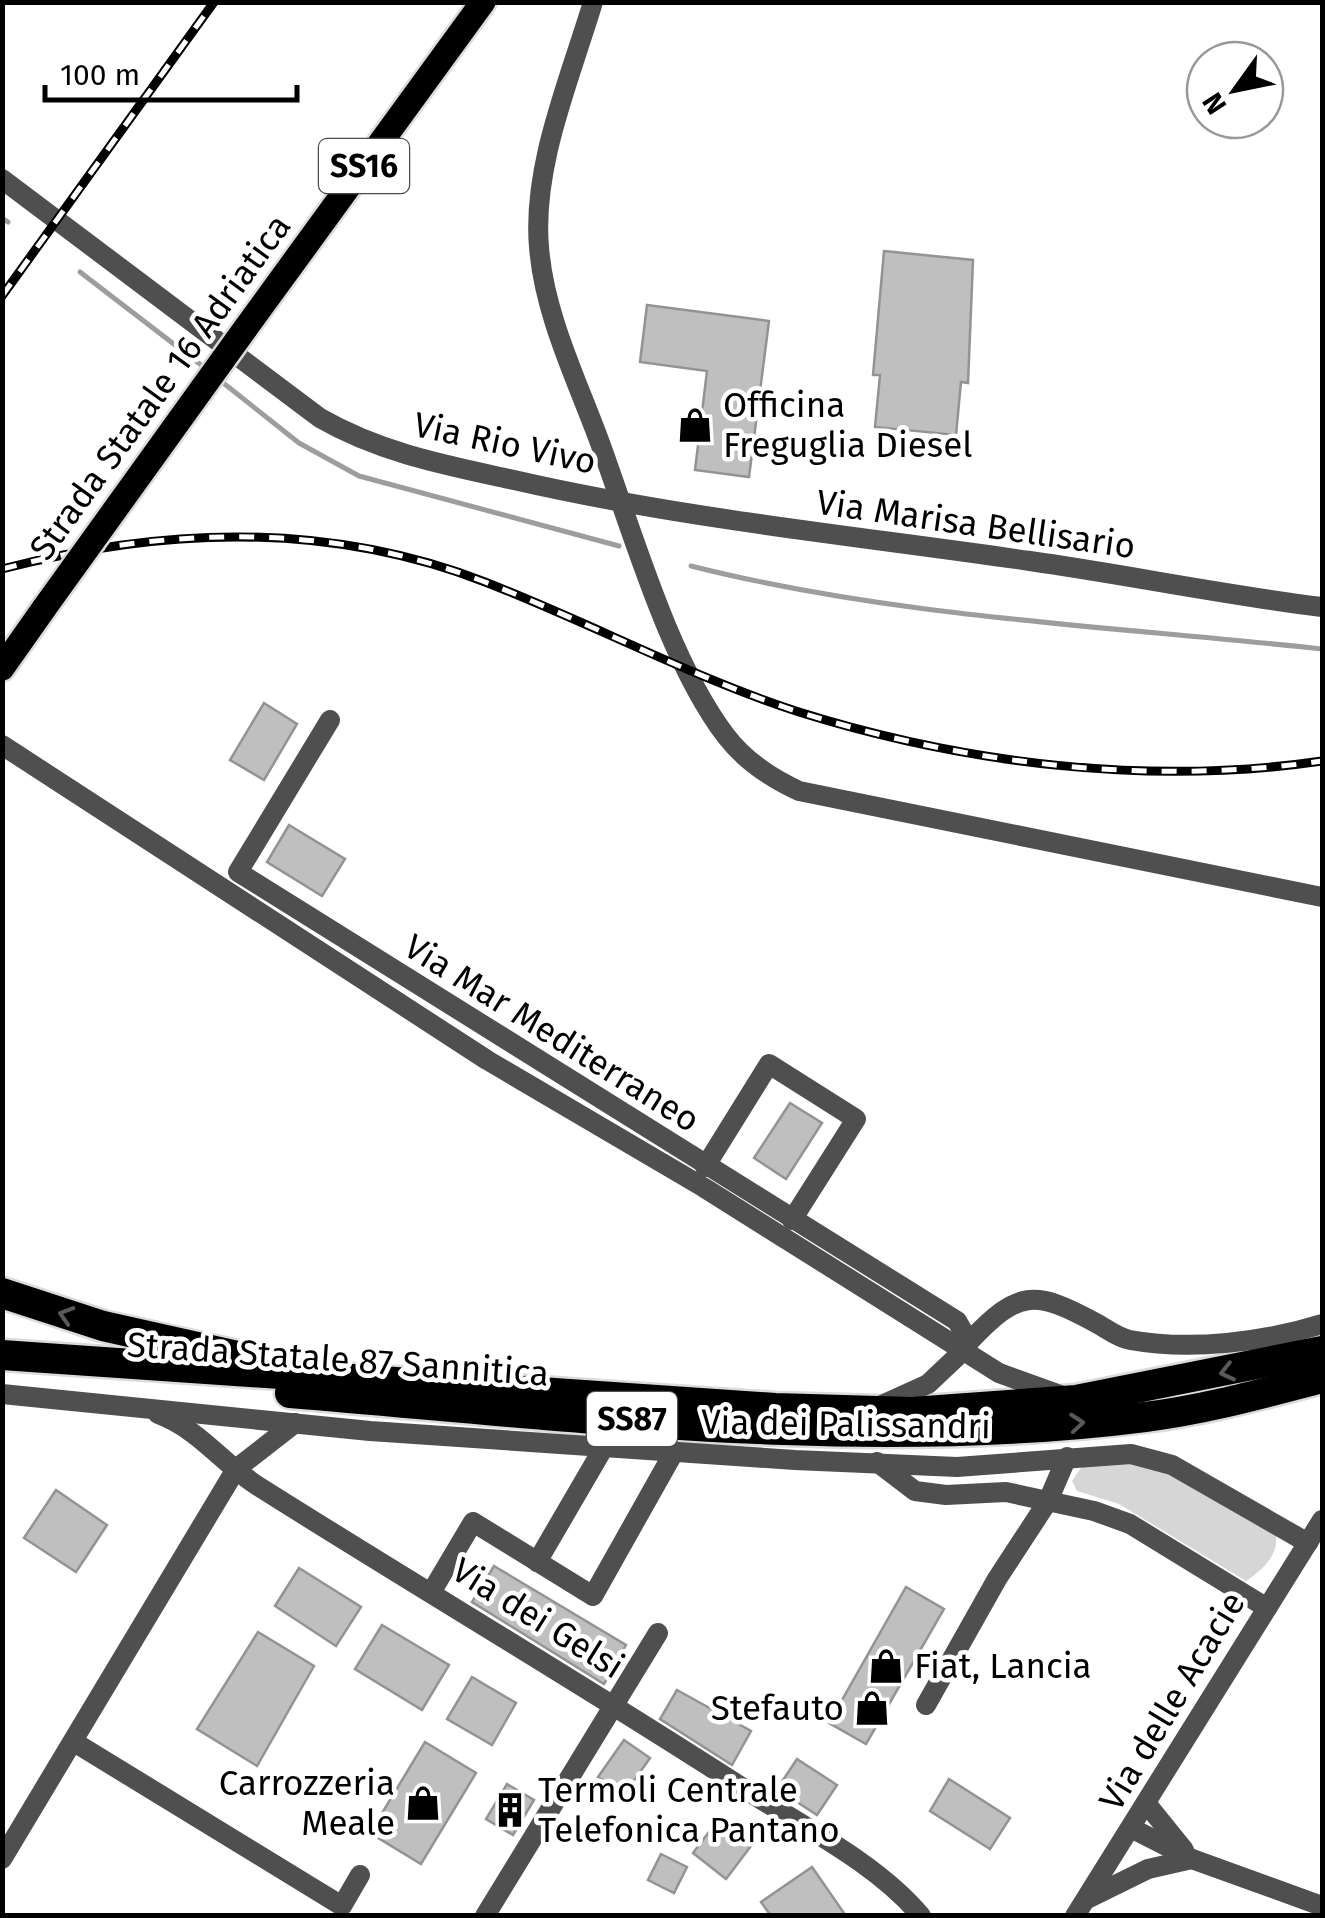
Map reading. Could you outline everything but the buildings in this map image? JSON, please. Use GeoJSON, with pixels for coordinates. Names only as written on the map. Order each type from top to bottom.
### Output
{"type":"FeatureCollection","features":[{"type":"Feature","properties":{"kind":"highway"},"geometry":{"type":"LineString","coordinates":[[2,1293],[122,1331],[332,1375]]}},
{"type":"Feature","properties":{"kind":"highway","name":"Strada Statale 87 Sannitica"},"geometry":{"type":"LineString","coordinates":[[332,1375],[867,1412],[964,1411],[1076,1400],[1322,1351]]}},
{"type":"Feature","properties":{"kind":"highway","name":"SS87"},"geometry":{"type":"LineString","coordinates":[[2,1354],[305,1378],[332,1375]]}},
{"type":"Feature","properties":{"kind":"highway","name":"Strada Statale 87 Sannitica"},"geometry":{"type":"LineString","coordinates":[[2,1370],[707,1425],[899,1434],[1147,1417],[1322,1378]]}},
{"type":"Feature","properties":{"kind":"highway","name":"SS87"},"geometry":{"type":"LineString","coordinates":[[1260,1394],[1322,1388]]}},
{"type":"Feature","properties":{"kind":"main road","name":"Strada Statale 16 Adriatica"},"geometry":{"type":"LineString","coordinates":[[2,668],[483,2]]}},
{"type":"Feature","properties":{"kind":"street","name":"Via Rio Vivo"},"geometry":{"type":"LineString","coordinates":[[593,2],[550,149],[538,213],[539,248],[547,297],[622,501]]}},
{"type":"Feature","properties":{"kind":"street","name":"Via Rio Vivo"},"geometry":{"type":"LineString","coordinates":[[2,179],[320,418],[361,441],[418,458],[622,501]]}},
{"type":"Feature","properties":{"kind":"street","name":"Via Marisa Bellisario"},"geometry":{"type":"LineString","coordinates":[[622,501],[797,532],[1032,561],[1322,607]]}},
{"type":"Feature","properties":{"kind":"street"},"geometry":{"type":"LineString","coordinates":[[622,501],[700,696],[727,738],[774,779],[798,791],[909,816],[1322,897]]}},
{"type":"Feature","properties":{"kind":"street","name":"Via Mar Mediterraneo"},"geometry":{"type":"LineString","coordinates":[[330,720],[238,872],[957,1321],[966,1346]]}},
{"type":"Feature","properties":{"kind":"street"},"geometry":{"type":"LineString","coordinates":[[2,745],[487,1060],[966,1346],[1016,1382],[1076,1400]]}},
{"type":"Feature","properties":{"kind":"street"},"geometry":{"type":"LineString","coordinates":[[705,1167],[769,1064],[856,1119],[792,1220]]}},
{"type":"Feature","properties":{"kind":"street"},"geometry":{"type":"LineString","coordinates":[[867,1412],[928,1384],[998,1312],[1025,1300],[1054,1300],[1124,1339],[1166,1346],[1236,1340],[1322,1324]]}},
{"type":"Feature","properties":{"kind":"street","name":"Via dei Palissandri"},"geometry":{"type":"LineString","coordinates":[[2,1394],[295,1423],[674,1452],[957,1467],[1067,1457],[1152,1457],[1308,1543]]}},
{"type":"Feature","properties":{"kind":"street","name":"Via dei Gelsi"},"geometry":{"type":"LineString","coordinates":[[107,1403],[176,1420],[203,1437],[257,1486],[812,1830],[908,1900],[921,1916]]}},
{"type":"Feature","properties":{"kind":"street"},"geometry":{"type":"LineString","coordinates":[[2,1859],[236,1469],[295,1423]]}},
{"type":"Feature","properties":{"kind":"street"},"geometry":{"type":"LineString","coordinates":[[537,1562],[604,1447]]}},
{"type":"Feature","properties":{"kind":"street"},"geometry":{"type":"LineString","coordinates":[[432,1591],[473,1522],[593,1596],[674,1452]]}},
{"type":"Feature","properties":{"kind":"street"},"geometry":{"type":"LineString","coordinates":[[926,1706],[997,1580],[1048,1501],[1067,1457]]}},
{"type":"Feature","properties":{"kind":"street"},"geometry":{"type":"LineString","coordinates":[[876,1462],[915,1491],[946,1495],[1006,1492],[1130,1524],[1266,1608]]}},
{"type":"Feature","properties":{"kind":"street","name":"Via delle Acacie"},"geometry":{"type":"LineString","coordinates":[[1081,1907],[1322,1520]]}},
{"type":"Feature","properties":{"kind":"street"},"geometry":{"type":"LineString","coordinates":[[485,1916],[658,1633]]}},
{"type":"Feature","properties":{"kind":"street"},"geometry":{"type":"LineString","coordinates":[[74,1742],[342,1906],[360,1876]]}},
{"type":"Feature","properties":{"kind":"street"},"geometry":{"type":"LineString","coordinates":[[1146,1803],[1192,1860]]}},
{"type":"Feature","properties":{"kind":"street"},"geometry":{"type":"LineString","coordinates":[[1126,1838],[1322,1906]]}},
{"type":"Feature","properties":{"kind":"street"},"geometry":{"type":"LineString","coordinates":[[1126,1838],[1148,1869]]}},
{"type":"Feature","properties":{"kind":"street"},"geometry":{"type":"LineString","coordinates":[[1081,1907],[1148,1869],[1192,1860]]}},
{"type":"Feature","properties":{"kind":"shaded area"},"geometry":{"type":"Polygon","coordinates":[[[1114,1461],[1163,1468],[1276,1534],[1272,1556],[1246,1581],[1119,1504],[1077,1491],[1072,1481],[1085,1462],[1114,1461]]]}},
{"type":"Feature","properties":{"kind":"waterway"},"geometry":{"type":"LineString","coordinates":[[2,218],[8,222]]}},
{"type":"Feature","properties":{"kind":"waterway"},"geometry":{"type":"LineString","coordinates":[[80,272],[205,368]]}},
{"type":"Feature","properties":{"kind":"waterway"},"geometry":{"type":"LineString","coordinates":[[217,378],[299,443],[359,476],[619,546]]}},
{"type":"Feature","properties":{"kind":"waterway"},"geometry":{"type":"LineString","coordinates":[[691,566],[769,584],[926,609],[1322,649]]}},
{"type":"Feature","properties":{"kind":"railway"},"geometry":{"type":"LineString","coordinates":[[2,296],[214,2]]}},
{"type":"Feature","properties":{"kind":"railway"},"geometry":{"type":"LineString","coordinates":[[2,569],[123,545],[184,539],[306,540],[366,548],[426,562],[485,582],[759,698],[862,730],[927,745],[992,757],[1125,770],[1257,768],[1322,761]]}},
{"type":"Feature","properties":{"kind":"place","name":"Officina Freguglia Diesel"},"geometry":{"type":"Point","coordinates":[695,425]}},
{"type":"Feature","properties":{"kind":"place","name":"Fiat, Lancia"},"geometry":{"type":"Point","coordinates":[886,1666]}},
{"type":"Feature","properties":{"kind":"place","name":"Stefauto"},"geometry":{"type":"Point","coordinates":[872,1708]}},
{"type":"Feature","properties":{"kind":"place","name":"Carrozzeria Meale"},"geometry":{"type":"Point","coordinates":[423,1803]}},
{"type":"Feature","properties":{"kind":"place","name":"Termoli Centrale Telefonica Pantano"},"geometry":{"type":"Point","coordinates":[510,1810]}}]}
